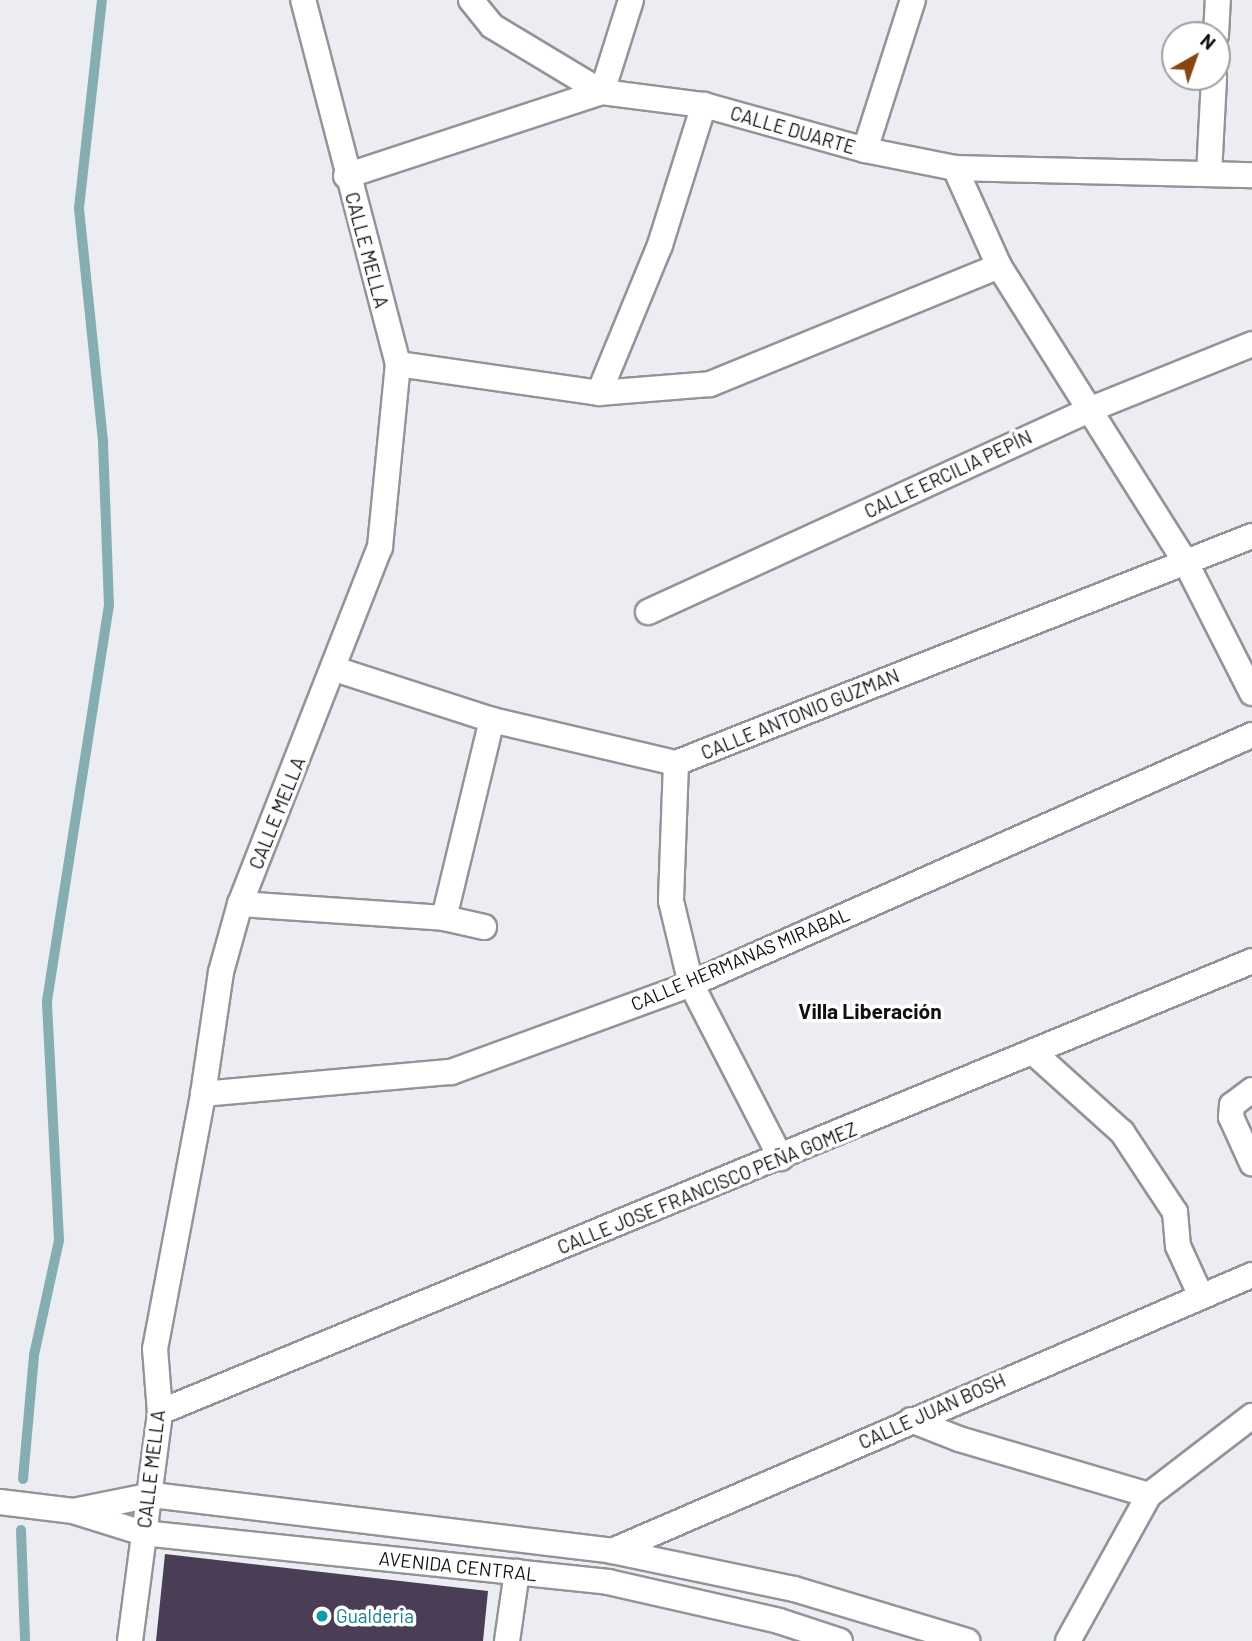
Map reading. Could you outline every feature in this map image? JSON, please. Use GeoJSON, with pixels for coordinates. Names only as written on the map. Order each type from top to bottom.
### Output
{"type":"FeatureCollection","features":[{"type":"Feature","properties":{"kind":"street","name":"CALLE MELLA"},"geometry":{"type":"LineString","coordinates":[[130,1641],[143,1533],[152,1495],[160,1412],[155,1349],[204,1094],[221,972],[240,904],[335,669],[380,547],[398,364],[346,176],[303,0]]}},
{"type":"Feature","properties":{"kind":"street"},"geometry":{"type":"LineString","coordinates":[[471,0],[492,26],[602,92],[631,0]]}},
{"type":"Feature","properties":{"kind":"street"},"geometry":{"type":"LineString","coordinates":[[865,150],[913,0]]}},
{"type":"Feature","properties":{"kind":"street"},"geometry":{"type":"LineString","coordinates":[[1217,21],[1218,0]]}},
{"type":"Feature","properties":{"kind":"street"},"geometry":{"type":"LineString","coordinates":[[1209,174],[1213,91]]}},
{"type":"Feature","properties":{"kind":"street","name":"CALLE DUARTE"},"geometry":{"type":"LineString","coordinates":[[346,176],[602,92],[704,105],[865,150],[955,168],[1252,175]]}},
{"type":"Feature","properties":{"kind":"street"},"geometry":{"type":"LineString","coordinates":[[599,393],[660,245],[704,105]]}},
{"type":"Feature","properties":{"kind":"street"},"geometry":{"type":"LineString","coordinates":[[955,168],[999,265],[1185,562],[1252,693]]}},
{"type":"Feature","properties":{"kind":"street"},"geometry":{"type":"LineString","coordinates":[[398,364],[599,393],[710,384],[999,265]]}},
{"type":"Feature","properties":{"kind":"street","name":"CALLE ERCILIA PEPÍN"},"geometry":{"type":"LineString","coordinates":[[648,612],[1089,410],[1252,344]]}},
{"type":"Feature","properties":{"kind":"street","name":"CALLE ANTONIO GUZMAN"},"geometry":{"type":"LineString","coordinates":[[335,669],[492,720],[676,763],[1252,536]]}},
{"type":"Feature","properties":{"kind":"street"},"geometry":{"type":"LineString","coordinates":[[444,918],[492,720]]}},
{"type":"Feature","properties":{"kind":"street","name":"CALLE HERMANAS MIRABAL"},"geometry":{"type":"LineString","coordinates":[[204,1094],[451,1072],[691,984],[1252,735]]}},
{"type":"Feature","properties":{"kind":"street"},"geometry":{"type":"LineString","coordinates":[[676,763],[671,901],[691,984],[782,1158]]}},
{"type":"Feature","properties":{"kind":"street"},"geometry":{"type":"LineString","coordinates":[[240,904],[444,918],[484,927]]}},
{"type":"Feature","properties":{"kind":"street","name":"CALLE JOSE FRANCISCO PEÑA GOMEZ"},"geometry":{"type":"LineString","coordinates":[[160,1412],[782,1158],[1252,961]]}},
{"type":"Feature","properties":{"kind":"street"},"geometry":{"type":"LineString","coordinates":[[1033,1052],[1122,1132],[1175,1212],[1178,1246],[1200,1294]]}},
{"type":"Feature","properties":{"kind":"street"},"geometry":{"type":"LineString","coordinates":[[1252,1090],[1232,1105],[1231,1117],[1252,1163]]}},
{"type":"Feature","properties":{"kind":"street","name":"CALLE JUAN BOSH"},"geometry":{"type":"LineString","coordinates":[[612,1550],[1200,1294],[1252,1275]]}},
{"type":"Feature","properties":{"kind":"street"},"geometry":{"type":"LineString","coordinates":[[1068,1641],[1149,1495],[1252,1416]]}},
{"type":"Feature","properties":{"kind":"street"},"geometry":{"type":"LineString","coordinates":[[911,1420],[958,1439],[1149,1495]]}},
{"type":"Feature","properties":{"kind":"street","name":"AVENIDA CENTRAL"},"geometry":{"type":"LineString","coordinates":[[73,1511],[152,1495],[612,1550],[794,1589],[967,1641]]}},
{"type":"Feature","properties":{"kind":"street","name":"AVENIDA CENTRAL"},"geometry":{"type":"LineString","coordinates":[[0,1502],[73,1511],[143,1533],[608,1582],[779,1620],[840,1641]]}},
{"type":"Feature","properties":{"kind":"street"},"geometry":{"type":"LineString","coordinates":[[507,1641],[517,1573]]}},
{"type":"Feature","properties":{"kind":"building","name":"Gualderia"},"geometry":{"type":"Polygon","coordinates":[[[165,1554],[488,1591],[483,1641],[156,1641],[165,1554]]]}},
{"type":"Feature","properties":{"kind":"waterway"},"geometry":{"type":"LineString","coordinates":[[23,1479],[34,1355],[59,1240],[47,1001],[109,606],[103,441],[79,208],[102,0]]}},
{"type":"Feature","properties":{"kind":"waterway"},"geometry":{"type":"LineString","coordinates":[[21,1530],[25,1641]]}},
{"type":"Feature","properties":{"kind":"place","name":"Gualderia"},"geometry":{"type":"Point","coordinates":[322,1616]}},
{"type":"Feature","properties":{"kind":"district","name":"Villa Liberación"},"geometry":{"type":"Point","coordinates":[870,1011]}}]}
